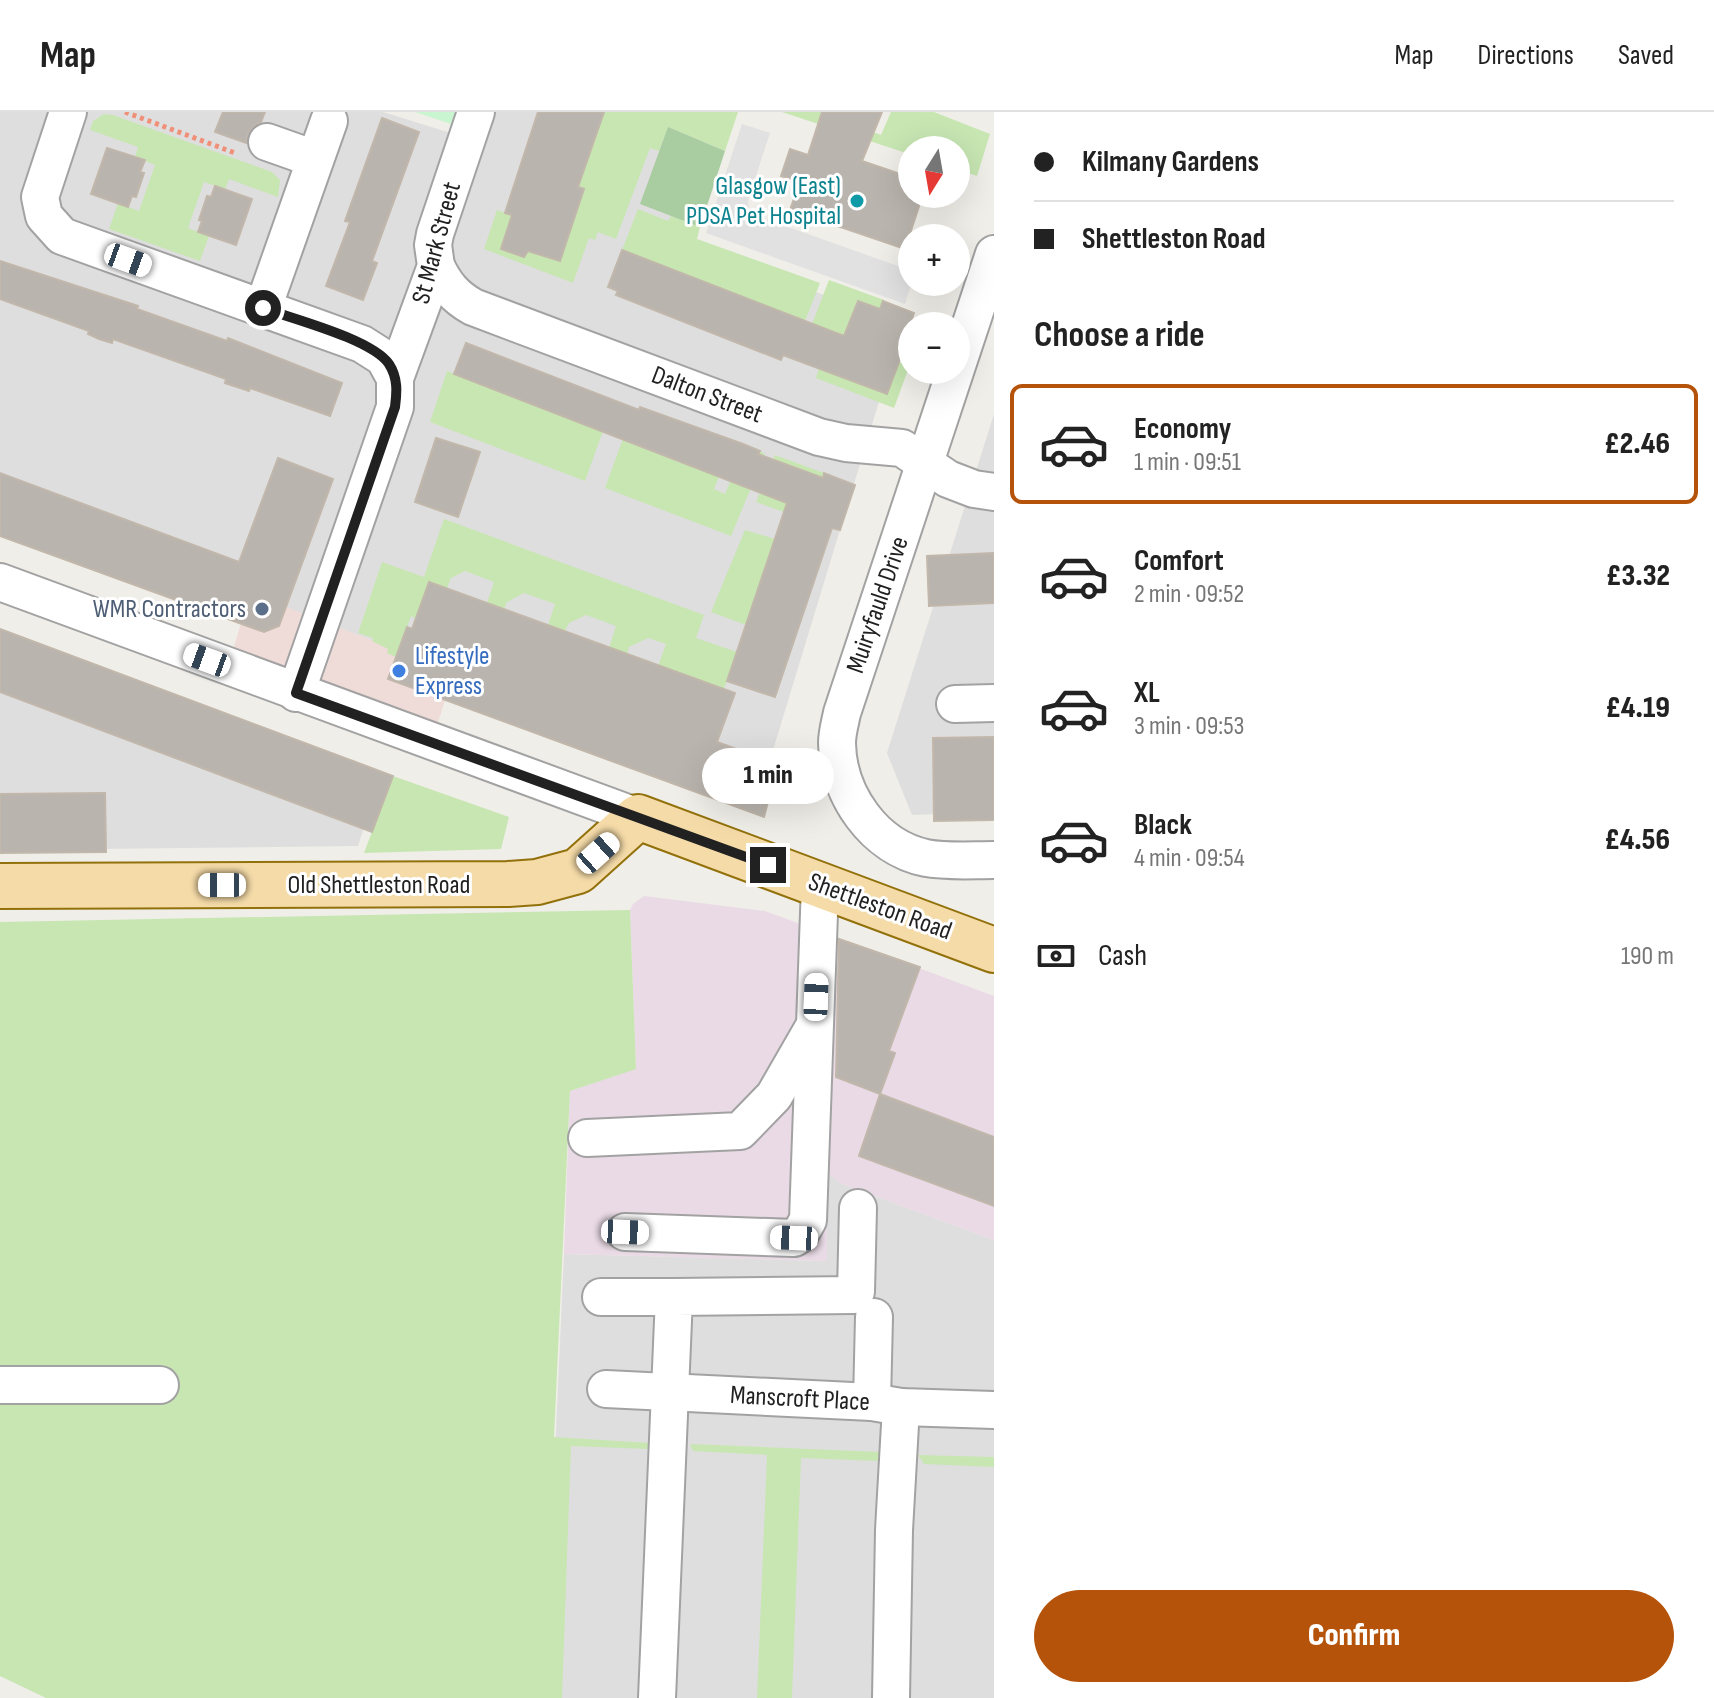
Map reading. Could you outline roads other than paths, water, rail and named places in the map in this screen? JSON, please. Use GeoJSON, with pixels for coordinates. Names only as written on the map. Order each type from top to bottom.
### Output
{"type":"FeatureCollection","features":[{"type":"Feature","properties":{"kind":"main road","name":"Shettleston Road"},"geometry":{"type":"LineString","coordinates":[[638,817],[994,950]]}},
{"type":"Feature","properties":{"kind":"main road","name":"Old Shettleston Road"},"geometry":{"type":"LineString","coordinates":[[0,886],[537,882],[578,871],[638,817]]}},
{"type":"Feature","properties":{"kind":"street"},"geometry":{"type":"LineString","coordinates":[[68,112],[40,197],[44,216],[62,236],[362,344],[384,358],[395,378]]}},
{"type":"Feature","properties":{"kind":"street","name":"St Mark Street"},"geometry":{"type":"LineString","coordinates":[[296,693],[395,407],[395,378],[436,266],[435,234],[476,112]]}},
{"type":"Feature","properties":{"kind":"street"},"geometry":{"type":"LineString","coordinates":[[263,308],[329,121]]}},
{"type":"Feature","properties":{"kind":"street"},"geometry":{"type":"LineString","coordinates":[[267,142],[315,159]]}},
{"type":"Feature","properties":{"kind":"street","name":"Muiryfauld Drive"},"geometry":{"type":"LineString","coordinates":[[994,254],[842,713],[837,741],[840,769],[860,814],[890,842],[926,858],[994,860]]}},
{"type":"Feature","properties":{"kind":"street","name":"Dalton Street"},"geometry":{"type":"LineString","coordinates":[[436,266],[456,296],[473,307],[819,437],[846,443],[902,448],[948,479],[974,489],[994,492]]}},
{"type":"Feature","properties":{"kind":"street","name":"Shettleston Road"},"geometry":{"type":"LineString","coordinates":[[0,582],[638,817]]}},
{"type":"Feature","properties":{"kind":"street"},"geometry":{"type":"LineString","coordinates":[[955,704],[994,703]]}},
{"type":"Feature","properties":{"kind":"street"},"geometry":{"type":"LineString","coordinates":[[625,1232],[794,1238],[808,1220],[820,885]]}},
{"type":"Feature","properties":{"kind":"street"},"geometry":{"type":"LineString","coordinates":[[587,1138],[740,1131],[774,1096],[814,1025]]}},
{"type":"Feature","properties":{"kind":"street"},"geometry":{"type":"LineString","coordinates":[[601,1297],[854,1295],[858,1208]]}},
{"type":"Feature","properties":{"kind":"street"},"geometry":{"type":"LineString","coordinates":[[657,1698],[674,1297]]}},
{"type":"Feature","properties":{"kind":"street"},"geometry":{"type":"LineString","coordinates":[[874,1317],[886,1404],[894,1530],[891,1698]]}},
{"type":"Feature","properties":{"kind":"street"},"geometry":{"type":"LineString","coordinates":[[0,1385],[160,1385]]}},
{"type":"Feature","properties":{"kind":"street","name":"Manscroft Place"},"geometry":{"type":"LineString","coordinates":[[606,1389],[994,1410]]}},
{"type":"Feature","properties":{"kind":"place","name":"Glasgow (East) PDSA Pet Hospital"},"geometry":{"type":"Point","coordinates":[857,201]}},
{"type":"Feature","properties":{"kind":"place","name":"WMR Contractors"},"geometry":{"type":"Point","coordinates":[262,609]}},
{"type":"Feature","properties":{"kind":"place","name":"Lifestyle Express"},"geometry":{"type":"Point","coordinates":[399,671]}}]}
